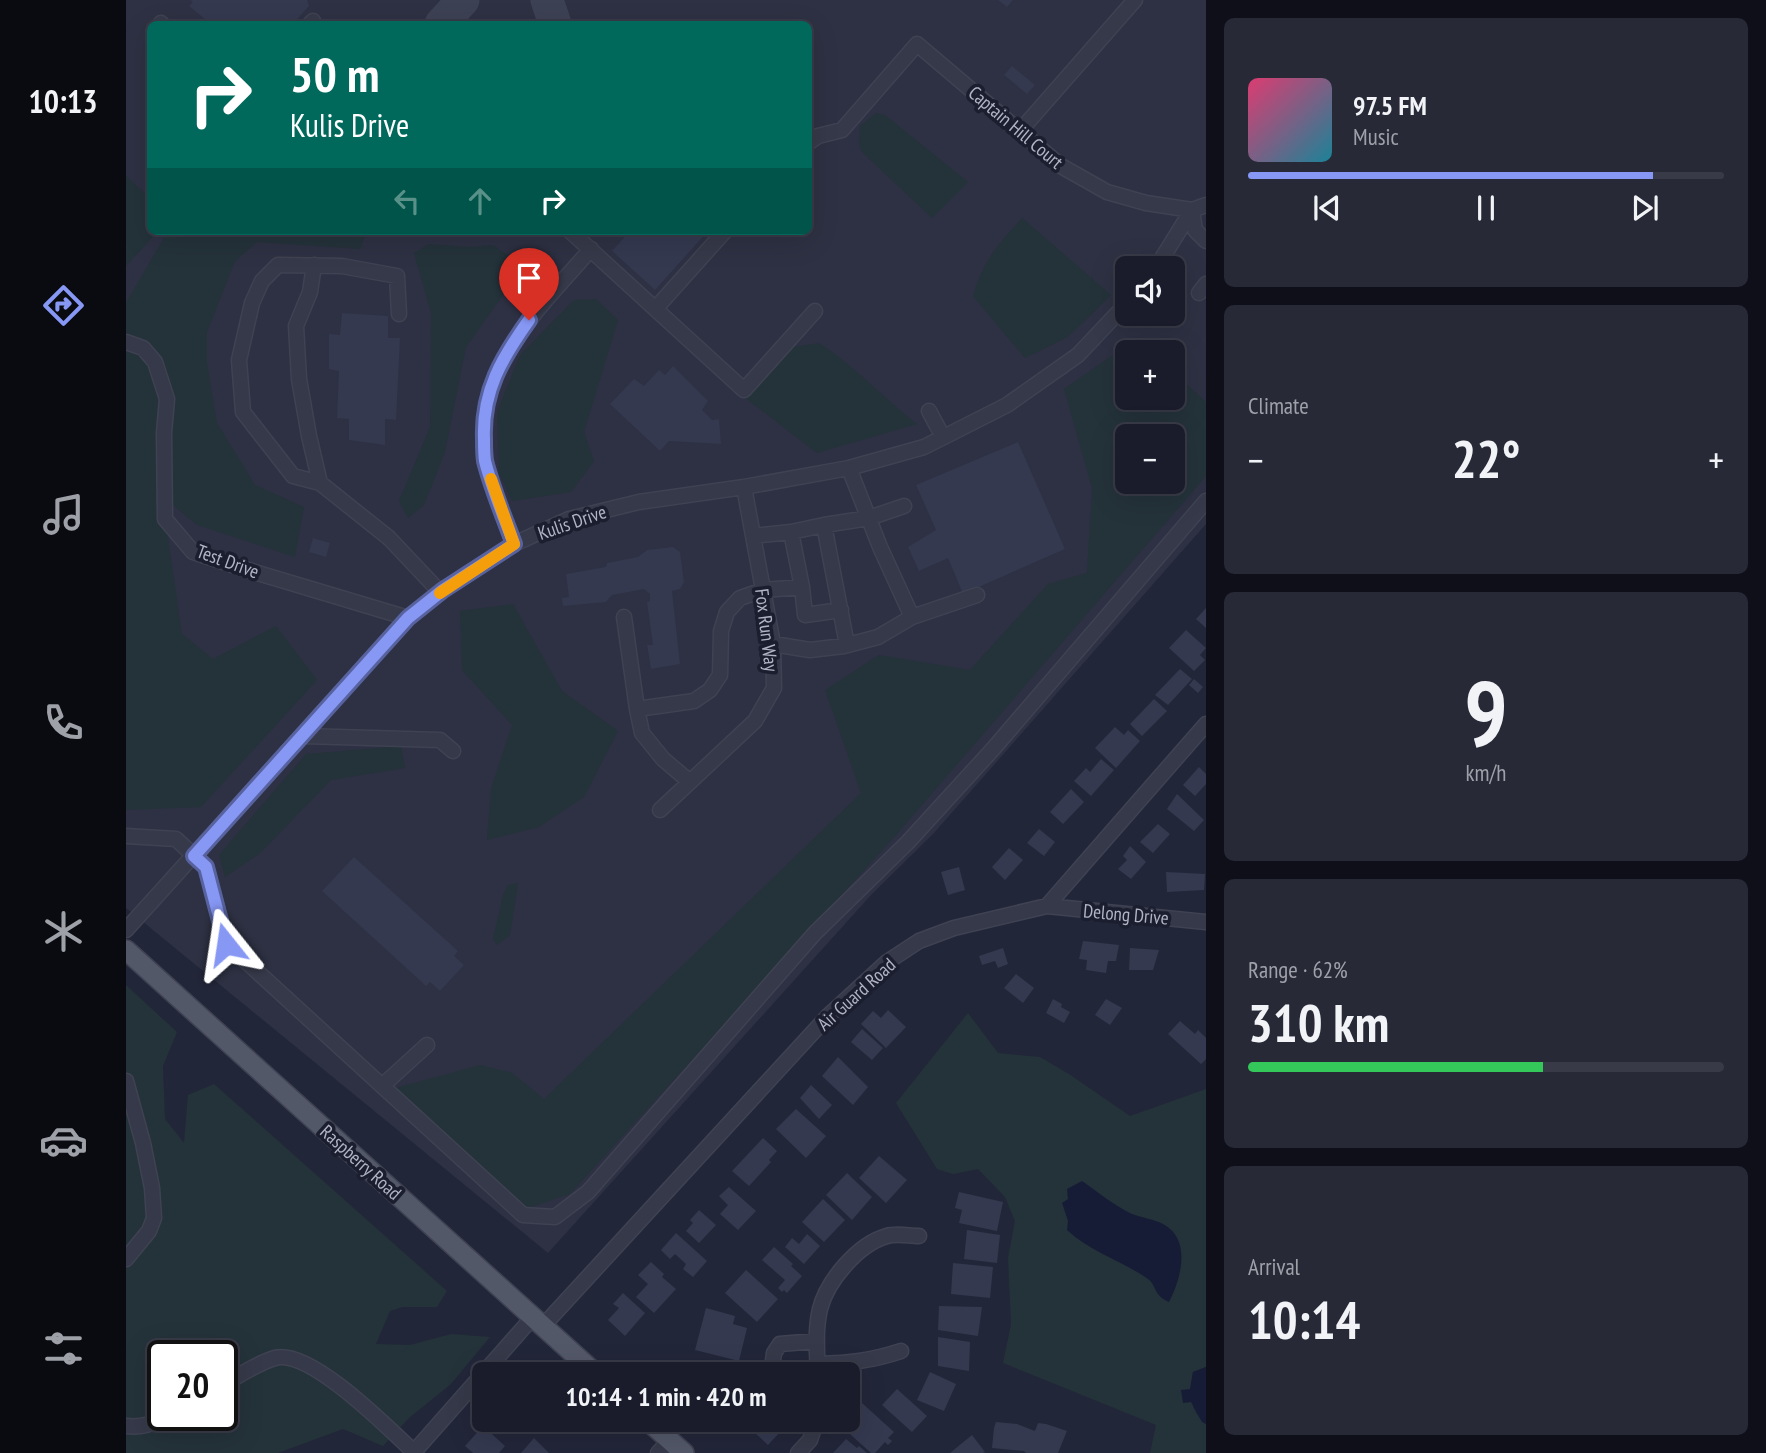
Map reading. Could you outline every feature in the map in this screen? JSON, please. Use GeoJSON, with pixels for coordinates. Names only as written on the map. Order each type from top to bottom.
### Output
{"type":"FeatureCollection","features":[{"type":"Feature","properties":{"kind":"main road","name":"Raspberry Road"},"geometry":{"type":"LineString","coordinates":[[126,950],[583,1362]]}},
{"type":"Feature","properties":{"kind":"main road"},"geometry":{"type":"LineString","coordinates":[[656,1432],[670,1449]]}},
{"type":"Feature","properties":{"kind":"street"},"geometry":{"type":"LineString","coordinates":[[1020,131],[1136,0]]}},
{"type":"Feature","properties":{"kind":"street","name":"Captain Hill Court"},"geometry":{"type":"LineString","coordinates":[[812,140],[842,130],[917,44],[1061,166],[1107,192],[1146,203],[1199,207]]}},
{"type":"Feature","properties":{"kind":"street"},"geometry":{"type":"LineString","coordinates":[[1199,207],[1195,230],[1206,241]]}},
{"type":"Feature","properties":{"kind":"street"},"geometry":{"type":"LineString","coordinates":[[1164,256],[1199,207]]}},
{"type":"Feature","properties":{"kind":"street"},"geometry":{"type":"LineString","coordinates":[[574,235],[744,390],[815,311]]}},
{"type":"Feature","properties":{"kind":"street"},"geometry":{"type":"LineString","coordinates":[[656,308],[721,235]]}},
{"type":"Feature","properties":{"kind":"street"},"geometry":{"type":"LineString","coordinates":[[514,544],[485,459],[483,420],[486,402],[506,352],[529,320],[591,250]]}},
{"type":"Feature","properties":{"kind":"street"},"geometry":{"type":"LineString","coordinates":[[399,314],[397,276],[342,266],[278,265],[262,281],[252,303],[239,360],[243,412],[293,476],[320,483],[389,538],[440,592]]}},
{"type":"Feature","properties":{"kind":"street"},"geometry":{"type":"LineString","coordinates":[[314,265],[310,292],[296,326],[299,379],[320,483]]}},
{"type":"Feature","properties":{"kind":"street","name":"Kulis Drive"},"geometry":{"type":"LineString","coordinates":[[126,930],[408,618],[440,592],[514,544],[569,519],[639,502],[849,468],[924,447],[1007,405],[1078,355],[1115,316]]}},
{"type":"Feature","properties":{"kind":"street","name":"Test Drive"},"geometry":{"type":"LineString","coordinates":[[126,342],[143,348],[155,362],[167,399],[164,433],[165,519],[193,552],[408,618]]}},
{"type":"Feature","properties":{"kind":"street"},"geometry":{"type":"LineString","coordinates":[[929,411],[943,437]]}},
{"type":"Feature","properties":{"kind":"street"},"geometry":{"type":"LineString","coordinates":[[849,468],[912,617]]}},
{"type":"Feature","properties":{"kind":"street","name":"Fox Run Way"},"geometry":{"type":"LineString","coordinates":[[660,810],[755,721],[774,688],[773,644],[744,487]]}},
{"type":"Feature","properties":{"kind":"street"},"geometry":{"type":"LineString","coordinates":[[126,836],[176,839],[206,867],[226,944],[523,1215],[555,1217],[588,1192],[815,933],[908,842],[976,768],[1206,501]]}},
{"type":"Feature","properties":{"kind":"street"},"geometry":{"type":"LineString","coordinates":[[753,536],[869,518],[904,506]]}},
{"type":"Feature","properties":{"kind":"street"},"geometry":{"type":"LineString","coordinates":[[824,525],[847,645]]}},
{"type":"Feature","properties":{"kind":"street"},"geometry":{"type":"LineString","coordinates":[[790,532],[805,615],[841,610]]}},
{"type":"Feature","properties":{"kind":"street"},"geometry":{"type":"LineString","coordinates":[[637,709],[694,701],[710,690],[720,675],[721,631],[727,612],[740,598],[763,590],[802,587]]}},
{"type":"Feature","properties":{"kind":"street"},"geometry":{"type":"LineString","coordinates":[[773,644],[810,650],[847,645],[878,637],[912,617],[977,596]]}},
{"type":"Feature","properties":{"kind":"street"},"geometry":{"type":"LineString","coordinates":[[624,617],[642,733],[663,759],[690,782]]}},
{"type":"Feature","properties":{"kind":"street"},"geometry":{"type":"LineString","coordinates":[[1047,906],[1206,724]]}},
{"type":"Feature","properties":{"kind":"street"},"geometry":{"type":"LineString","coordinates":[[303,736],[440,740],[453,751]]}},
{"type":"Feature","properties":{"kind":"street","name":"Delong Drive"},"geometry":{"type":"LineString","coordinates":[[1047,906],[1206,922]]}},
{"type":"Feature","properties":{"kind":"street","name":"Air Guard Road"},"geometry":{"type":"LineString","coordinates":[[414,1452],[828,1016],[887,962],[919,941],[954,928],[1047,906]]}},
{"type":"Feature","properties":{"kind":"street"},"geometry":{"type":"LineString","coordinates":[[382,1086],[427,1045]]}},
{"type":"Feature","properties":{"kind":"street"},"geometry":{"type":"LineString","coordinates":[[126,1081],[143,1143],[152,1188],[154,1218],[149,1231],[126,1259]]}},
{"type":"Feature","properties":{"kind":"street"},"geometry":{"type":"LineString","coordinates":[[818,1362],[816,1341],[820,1309],[831,1284],[850,1260],[888,1236],[919,1236]]}},
{"type":"Feature","properties":{"kind":"street"},"geometry":{"type":"LineString","coordinates":[[773,1362],[774,1353],[780,1344],[816,1341]]}},
{"type":"Feature","properties":{"kind":"street"},"geometry":{"type":"LineString","coordinates":[[859,1362],[879,1359],[901,1351]]}},
{"type":"Feature","properties":{"kind":"street"},"geometry":{"type":"LineString","coordinates":[[238,1377],[277,1357],[297,1360],[345,1389],[414,1452]]}},
{"type":"Feature","properties":{"kind":"street"},"geometry":{"type":"LineString","coordinates":[[126,1426],[147,1425]]}},
{"type":"Feature","properties":{"kind":"street"},"geometry":{"type":"LineString","coordinates":[[798,1453],[810,1440],[813,1432]]}},
{"type":"Feature","properties":{"kind":"shaded area"},"geometry":{"type":"Polygon","coordinates":[[[126,0],[1206,0],[1206,524],[934,833],[872,894],[548,1253],[126,908],[126,0]]]}},
{"type":"Feature","properties":{"kind":"shaded area"},"geometry":{"type":"Polygon","coordinates":[[[876,113],[885,115],[968,182],[932,218],[862,152],[859,144],[860,126],[876,113]]]}},
{"type":"Feature","properties":{"kind":"shaded area"},"geometry":{"type":"Polygon","coordinates":[[[126,176],[147,195],[147,235],[154,235],[126,266],[126,176]]]}},
{"type":"Feature","properties":{"kind":"shaded area"},"geometry":{"type":"Polygon","coordinates":[[[1022,218],[1111,295],[1068,337],[1025,358],[973,296],[992,254],[1022,218]]]}},
{"type":"Feature","properties":{"kind":"shaded area"},"geometry":{"type":"Polygon","coordinates":[[[166,235],[365,235],[360,249],[257,242],[235,261],[207,332],[207,363],[217,423],[255,485],[304,507],[295,557],[197,525],[162,496],[182,634],[213,659],[276,626],[317,680],[201,807],[126,810],[126,303],[166,235]]]}},
{"type":"Feature","properties":{"kind":"shaded area"},"geometry":{"type":"Polygon","coordinates":[[[429,244],[469,247],[493,245],[524,266],[466,347],[445,452],[424,505],[408,518],[399,501],[430,427],[431,313],[414,253],[429,244]]]}},
{"type":"Feature","properties":{"kind":"shaded area"},"geometry":{"type":"Polygon","coordinates":[[[596,299],[618,320],[584,432],[594,461],[571,492],[512,501],[499,473],[497,412],[520,355],[574,300],[596,299]]]}},
{"type":"Feature","properties":{"kind":"shaded area"},"geometry":{"type":"Polygon","coordinates":[[[819,343],[917,424],[817,453],[744,397],[793,347],[819,343]]]}},
{"type":"Feature","properties":{"kind":"shaded area"},"geometry":{"type":"Polygon","coordinates":[[[1115,354],[1115,410],[1185,410],[1185,383],[1206,402],[1206,476],[896,835],[570,1194],[525,1209],[392,1089],[480,1065],[512,1073],[544,1099],[861,793],[825,690],[879,655],[970,670],[1048,584],[1087,573],[1092,488],[1064,389],[1115,354]]]}},
{"type":"Feature","properties":{"kind":"shaded area"},"geometry":{"type":"Polygon","coordinates":[[[513,604],[562,691],[618,731],[584,797],[539,827],[487,840],[491,789],[512,725],[462,670],[460,611],[513,604]]]}},
{"type":"Feature","properties":{"kind":"shaded area"},"geometry":{"type":"Polygon","coordinates":[[[401,746],[405,768],[331,780],[259,854],[225,877],[219,855],[306,754],[401,746]]]}},
{"type":"Feature","properties":{"kind":"shaded area"},"geometry":{"type":"Polygon","coordinates":[[[518,883],[510,935],[497,945],[493,939],[503,895],[508,885],[518,883]]]}},
{"type":"Feature","properties":{"kind":"shaded area"},"geometry":{"type":"Polygon","coordinates":[[[126,985],[177,1032],[163,1066],[165,1119],[184,1143],[188,1095],[214,1084],[447,1291],[437,1307],[403,1307],[390,1311],[376,1344],[410,1345],[451,1334],[490,1337],[451,1384],[409,1418],[383,1446],[343,1429],[278,1453],[126,1453],[126,985]]]}},
{"type":"Feature","properties":{"kind":"shaded area"},"geometry":{"type":"Polygon","coordinates":[[[968,1013],[998,1053],[1040,1057],[1130,1116],[1206,1089],[1206,1367],[1193,1372],[1191,1393],[1193,1407],[1206,1424],[1206,1453],[1150,1453],[1156,1425],[1003,1363],[1011,1324],[1008,1258],[1015,1221],[1005,1197],[978,1169],[953,1174],[937,1169],[896,1103],[968,1013]]]}},
{"type":"Feature","properties":{"kind":"shaded area"},"geometry":{"type":"Polygon","coordinates":[[[1082,1181],[1126,1211],[1163,1224],[1178,1239],[1181,1249],[1180,1271],[1169,1302],[1160,1296],[1148,1279],[1086,1245],[1067,1230],[1068,1221],[1062,1203],[1068,1199],[1067,1189],[1082,1181]]]}},
{"type":"Feature","properties":{"kind":"shaded area"},"geometry":{"type":"Polygon","coordinates":[[[1206,1367],[1206,1424],[1202,1422],[1191,1402],[1183,1403],[1181,1390],[1190,1389],[1193,1372],[1206,1367]]]}},
{"type":"Feature","properties":{"kind":"building"},"geometry":{"type":"Polygon","coordinates":[[[190,0],[307,0],[309,6],[296,21],[207,21],[189,6],[193,2],[190,0]]]}},
{"type":"Feature","properties":{"kind":"building"},"geometry":{"type":"Polygon","coordinates":[[[998,0],[1013,0],[1007,7],[998,0]]]}},
{"type":"Feature","properties":{"kind":"building"},"geometry":{"type":"Polygon","coordinates":[[[1012,66],[1035,85],[1027,94],[1004,75],[1012,66]]]}},
{"type":"Feature","properties":{"kind":"building"},"geometry":{"type":"Polygon","coordinates":[[[626,235],[704,235],[655,290],[612,251],[626,235]]]}},
{"type":"Feature","properties":{"kind":"building"},"geometry":{"type":"Polygon","coordinates":[[[342,313],[388,316],[388,338],[400,338],[396,420],[385,419],[385,445],[349,440],[349,419],[337,418],[339,371],[329,369],[329,334],[340,335],[342,313]]]}},
{"type":"Feature","properties":{"kind":"building"},"geometry":{"type":"Polygon","coordinates":[[[673,366],[708,401],[702,410],[712,420],[719,419],[721,444],[669,441],[660,451],[610,404],[634,379],[644,386],[659,370],[665,375],[673,366]]]}},
{"type":"Feature","properties":{"kind":"building"},"geometry":{"type":"Polygon","coordinates":[[[1018,442],[1065,549],[963,594],[948,558],[919,571],[908,547],[936,530],[916,485],[1018,442]]]}},
{"type":"Feature","properties":{"kind":"building"},"geometry":{"type":"Polygon","coordinates":[[[313,538],[330,543],[326,557],[309,552],[313,538]]]}},
{"type":"Feature","properties":{"kind":"building"},"geometry":{"type":"Polygon","coordinates":[[[673,547],[680,552],[684,582],[680,589],[672,591],[680,664],[651,669],[647,645],[653,645],[647,602],[650,601],[650,594],[644,589],[612,595],[606,602],[563,606],[562,598],[569,597],[566,574],[606,567],[607,563],[638,557],[647,550],[673,547]]]}},
{"type":"Feature","properties":{"kind":"building"},"geometry":{"type":"Polygon","coordinates":[[[1206,608],[1206,628],[1196,619],[1206,608]]]}},
{"type":"Feature","properties":{"kind":"building"},"geometry":{"type":"Polygon","coordinates":[[[1186,630],[1206,648],[1200,655],[1205,660],[1194,671],[1169,648],[1186,630]]]}},
{"type":"Feature","properties":{"kind":"building"},"geometry":{"type":"Polygon","coordinates":[[[1180,669],[1192,679],[1168,705],[1155,695],[1180,669]]]}},
{"type":"Feature","properties":{"kind":"building"},"geometry":{"type":"Polygon","coordinates":[[[1194,679],[1203,687],[1198,693],[1189,685],[1194,679]]]}},
{"type":"Feature","properties":{"kind":"building"},"geometry":{"type":"Polygon","coordinates":[[[1154,699],[1167,711],[1142,736],[1130,724],[1154,699]]]}},
{"type":"Feature","properties":{"kind":"building"},"geometry":{"type":"Polygon","coordinates":[[[1115,727],[1124,735],[1128,730],[1140,741],[1116,768],[1095,748],[1115,727]]]}},
{"type":"Feature","properties":{"kind":"building"},"geometry":{"type":"Polygon","coordinates":[[[1101,759],[1114,770],[1091,796],[1074,781],[1086,768],[1090,772],[1101,759]]]}},
{"type":"Feature","properties":{"kind":"building"},"geometry":{"type":"Polygon","coordinates":[[[1199,767],[1206,774],[1206,784],[1195,796],[1183,785],[1199,767]]]}},
{"type":"Feature","properties":{"kind":"building"},"geometry":{"type":"Polygon","coordinates":[[[1071,789],[1084,802],[1063,824],[1050,812],[1071,789]]]}},
{"type":"Feature","properties":{"kind":"building"},"geometry":{"type":"Polygon","coordinates":[[[1177,794],[1204,820],[1194,831],[1167,809],[1177,794]]]}},
{"type":"Feature","properties":{"kind":"building"},"geometry":{"type":"Polygon","coordinates":[[[1158,824],[1170,834],[1153,853],[1140,842],[1158,824]]]}},
{"type":"Feature","properties":{"kind":"building"},"geometry":{"type":"Polygon","coordinates":[[[1039,829],[1055,842],[1044,856],[1027,843],[1039,829]]]}},
{"type":"Feature","properties":{"kind":"building"},"geometry":{"type":"Polygon","coordinates":[[[1130,846],[1146,862],[1131,879],[1118,869],[1127,860],[1123,856],[1130,846]]]}},
{"type":"Feature","properties":{"kind":"building"},"geometry":{"type":"Polygon","coordinates":[[[1009,848],[1023,860],[1005,880],[992,867],[1009,848]]]}},
{"type":"Feature","properties":{"kind":"building"},"geometry":{"type":"Polygon","coordinates":[[[354,857],[458,951],[454,956],[464,965],[440,991],[430,982],[426,986],[322,891],[354,857]]]}},
{"type":"Feature","properties":{"kind":"building"},"geometry":{"type":"Polygon","coordinates":[[[959,867],[965,890],[948,895],[941,872],[959,867]]]}},
{"type":"Feature","properties":{"kind":"building"},"geometry":{"type":"Polygon","coordinates":[[[1166,872],[1205,874],[1204,890],[1167,892],[1166,872]]]}},
{"type":"Feature","properties":{"kind":"building"},"geometry":{"type":"Polygon","coordinates":[[[1083,941],[1119,945],[1116,961],[1108,961],[1106,973],[1086,970],[1087,960],[1079,959],[1083,941]]]}},
{"type":"Feature","properties":{"kind":"building"},"geometry":{"type":"Polygon","coordinates":[[[1003,948],[1008,964],[998,968],[995,961],[982,965],[979,956],[1003,948]]]}},
{"type":"Feature","properties":{"kind":"building"},"geometry":{"type":"Polygon","coordinates":[[[1130,948],[1159,950],[1153,970],[1129,970],[1130,948]]]}},
{"type":"Feature","properties":{"kind":"building"},"geometry":{"type":"Polygon","coordinates":[[[1016,974],[1034,988],[1023,1003],[1004,988],[1016,974]]]}},
{"type":"Feature","properties":{"kind":"building"},"geometry":{"type":"Polygon","coordinates":[[[1053,999],[1070,1012],[1064,1023],[1046,1013],[1053,999]]]}},
{"type":"Feature","properties":{"kind":"building"},"geometry":{"type":"Polygon","coordinates":[[[1106,999],[1122,1008],[1110,1025],[1095,1015],[1106,999]]]}},
{"type":"Feature","properties":{"kind":"building"},"geometry":{"type":"Polygon","coordinates":[[[888,1010],[906,1027],[886,1048],[861,1024],[873,1011],[881,1018],[888,1010]]]}},
{"type":"Feature","properties":{"kind":"building"},"geometry":{"type":"Polygon","coordinates":[[[1180,1021],[1195,1034],[1198,1030],[1206,1038],[1206,1059],[1201,1064],[1168,1034],[1180,1021]]]}},
{"type":"Feature","properties":{"kind":"building"},"geometry":{"type":"Polygon","coordinates":[[[862,1029],[883,1048],[872,1060],[851,1042],[862,1029]]]}},
{"type":"Feature","properties":{"kind":"building"},"geometry":{"type":"Polygon","coordinates":[[[838,1057],[868,1087],[853,1105],[822,1076],[838,1057]]]}},
{"type":"Feature","properties":{"kind":"building"},"geometry":{"type":"Polygon","coordinates":[[[811,1085],[832,1105],[819,1119],[800,1098],[811,1085]]]}},
{"type":"Feature","properties":{"kind":"building"},"geometry":{"type":"Polygon","coordinates":[[[796,1109],[826,1136],[806,1158],[776,1129],[796,1109]]]}},
{"type":"Feature","properties":{"kind":"building"},"geometry":{"type":"Polygon","coordinates":[[[763,1138],[777,1151],[769,1160],[771,1162],[749,1186],[732,1171],[763,1138]]]}},
{"type":"Feature","properties":{"kind":"building"},"geometry":{"type":"Polygon","coordinates":[[[879,1156],[907,1180],[886,1203],[859,1178],[879,1156]]]}},
{"type":"Feature","properties":{"kind":"building"},"geometry":{"type":"Polygon","coordinates":[[[847,1173],[872,1197],[852,1220],[826,1195],[847,1173]]]}},
{"type":"Feature","properties":{"kind":"building"},"geometry":{"type":"Polygon","coordinates":[[[729,1187],[756,1211],[738,1230],[720,1214],[728,1205],[719,1196],[729,1187]]]}},
{"type":"Feature","properties":{"kind":"building"},"geometry":{"type":"Polygon","coordinates":[[[959,1192],[1003,1202],[997,1231],[959,1223],[962,1210],[955,1208],[959,1192]]]}},
{"type":"Feature","properties":{"kind":"building"},"geometry":{"type":"Polygon","coordinates":[[[823,1199],[845,1220],[824,1242],[802,1222],[823,1199]]]}},
{"type":"Feature","properties":{"kind":"building"},"geometry":{"type":"Polygon","coordinates":[[[699,1210],[716,1225],[699,1243],[686,1231],[693,1223],[690,1220],[699,1210]]]}},
{"type":"Feature","properties":{"kind":"building"},"geometry":{"type":"Polygon","coordinates":[[[967,1230],[1000,1235],[997,1263],[964,1259],[967,1230]]]}},
{"type":"Feature","properties":{"kind":"building"},"geometry":{"type":"Polygon","coordinates":[[[676,1233],[707,1261],[693,1277],[683,1269],[686,1264],[675,1254],[670,1259],[661,1250],[676,1233]]]}},
{"type":"Feature","properties":{"kind":"building"},"geometry":{"type":"Polygon","coordinates":[[[807,1234],[820,1246],[804,1264],[785,1247],[792,1238],[799,1244],[807,1234]]]}},
{"type":"Feature","properties":{"kind":"building"},"geometry":{"type":"Polygon","coordinates":[[[774,1247],[802,1276],[787,1293],[778,1288],[785,1280],[762,1260],[774,1247]]]}},
{"type":"Feature","properties":{"kind":"building"},"geometry":{"type":"Polygon","coordinates":[[[651,1262],[664,1274],[662,1277],[676,1289],[654,1313],[636,1297],[648,1284],[638,1275],[651,1262]]]}},
{"type":"Feature","properties":{"kind":"building"},"geometry":{"type":"Polygon","coordinates":[[[953,1263],[993,1267],[990,1298],[951,1294],[953,1263]]]}},
{"type":"Feature","properties":{"kind":"building"},"geometry":{"type":"Polygon","coordinates":[[[746,1270],[778,1299],[757,1322],[725,1293],[746,1270]]]}},
{"type":"Feature","properties":{"kind":"building"},"geometry":{"type":"Polygon","coordinates":[[[623,1293],[645,1313],[625,1336],[608,1320],[619,1308],[613,1304],[623,1293]]]}},
{"type":"Feature","properties":{"kind":"building"},"geometry":{"type":"Polygon","coordinates":[[[939,1306],[982,1307],[978,1336],[938,1330],[939,1306]]]}},
{"type":"Feature","properties":{"kind":"building"},"geometry":{"type":"Polygon","coordinates":[[[706,1308],[735,1316],[733,1324],[747,1328],[739,1361],[695,1350],[706,1308]]]}},
{"type":"Feature","properties":{"kind":"building"},"geometry":{"type":"Polygon","coordinates":[[[938,1337],[970,1342],[969,1371],[938,1366],[938,1337]]]}},
{"type":"Feature","properties":{"kind":"building"},"geometry":{"type":"Polygon","coordinates":[[[930,1372],[956,1384],[944,1411],[917,1400],[930,1372]]]}},
{"type":"Feature","properties":{"kind":"building"},"geometry":{"type":"Polygon","coordinates":[[[897,1389],[927,1416],[912,1432],[882,1405],[897,1389]]]}},
{"type":"Feature","properties":{"kind":"building"},"geometry":{"type":"Polygon","coordinates":[[[862,1403],[894,1432],[888,1438],[892,1441],[888,1445],[885,1442],[875,1453],[871,1453],[848,1432],[860,1432],[862,1403]]]}},
{"type":"Feature","properties":{"kind":"building"},"geometry":{"type":"Polygon","coordinates":[[[996,1422],[1017,1424],[1035,1431],[1038,1423],[1046,1424],[1067,1431],[1058,1453],[1026,1453],[992,1448],[996,1422]]]}},
{"type":"Feature","properties":{"kind":"building"},"geometry":{"type":"Polygon","coordinates":[[[478,1432],[490,1432],[505,1446],[499,1453],[473,1453],[465,1446],[478,1432]]]}},
{"type":"Feature","properties":{"kind":"building"},"geometry":{"type":"Polygon","coordinates":[[[754,1432],[780,1432],[768,1445],[754,1432]]]}},
{"type":"Feature","properties":{"kind":"building"},"geometry":{"type":"Polygon","coordinates":[[[972,1435],[985,1452],[950,1453],[972,1435]]]}},
{"type":"Feature","properties":{"kind":"building"},"geometry":{"type":"Polygon","coordinates":[[[534,1438],[549,1453],[521,1453],[534,1438]]]}},
{"type":"Feature","properties":{"kind":"building"},"geometry":{"type":"Polygon","coordinates":[[[846,1439],[857,1448],[859,1446],[867,1453],[833,1453],[846,1439]]]}},
{"type":"Feature","properties":{"kind":"taxiway"},"geometry":{"type":"LineString","coordinates":[[444,21],[463,0]]}},
{"type":"Feature","properties":{"kind":"taxiway"},"geometry":{"type":"LineString","coordinates":[[547,0],[554,21]]}},
{"type":"Feature","properties":{"kind":"slow traffic"},"geometry":{"type":"LineString","coordinates":[[440,593],[514,544],[491,479]]}},
{"type":"Feature","properties":{"kind":"route"},"geometry":{"type":"LineString","coordinates":[[226,944],[206,867],[194,856],[408,618],[443,590],[514,544],[485,459],[483,420],[486,402],[506,352],[529,320]]}}]}
